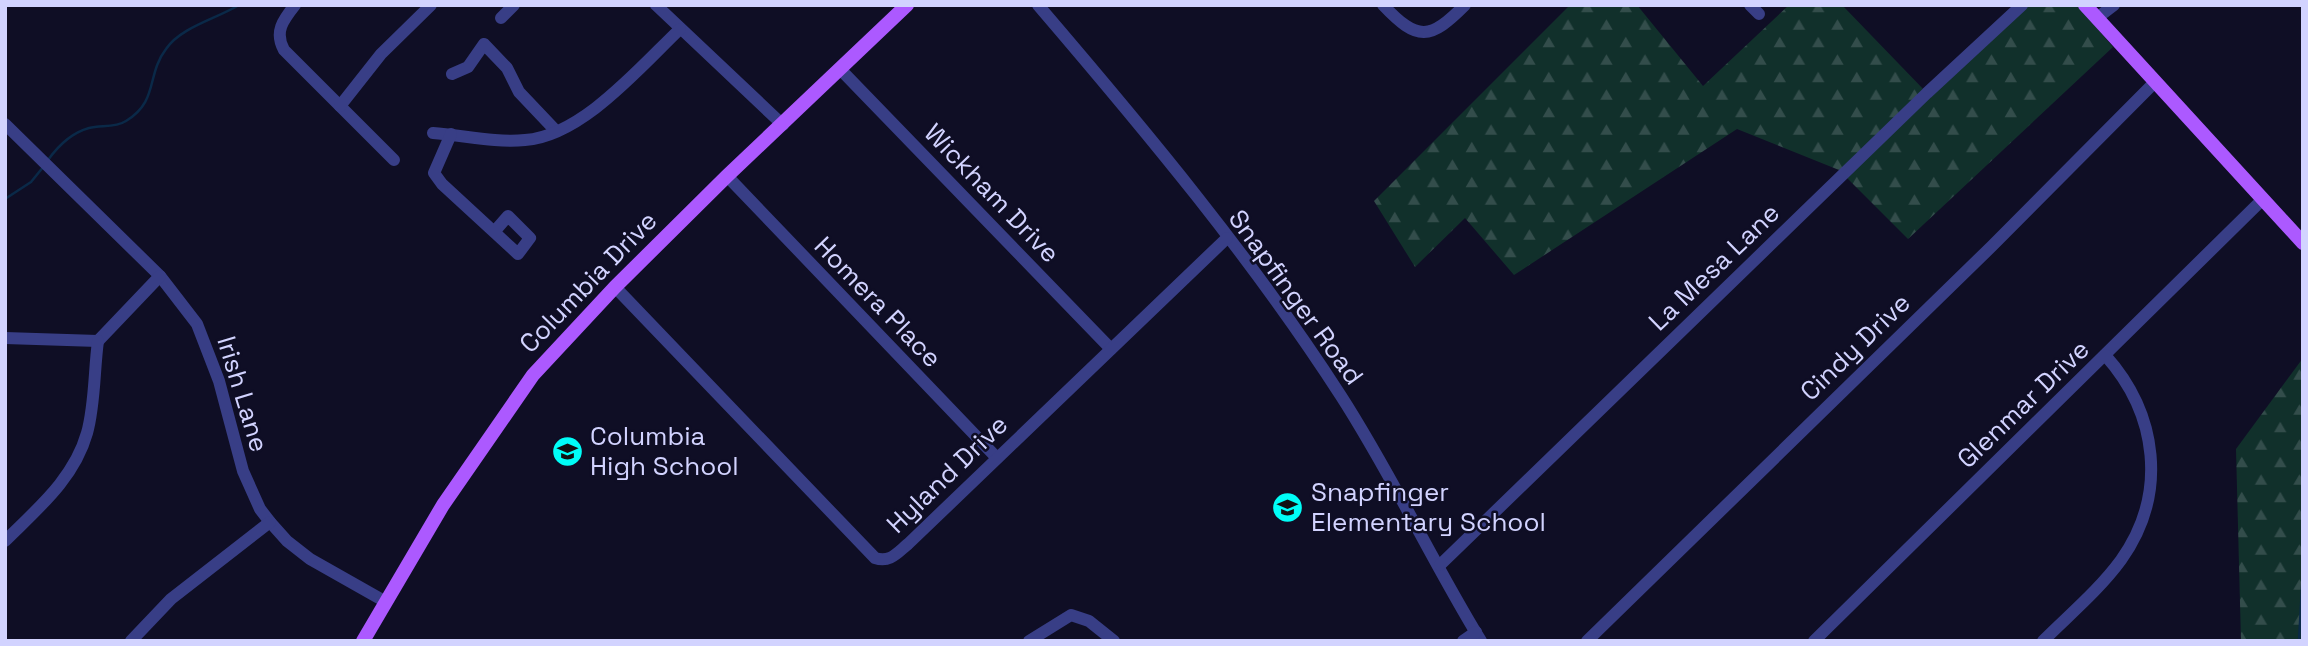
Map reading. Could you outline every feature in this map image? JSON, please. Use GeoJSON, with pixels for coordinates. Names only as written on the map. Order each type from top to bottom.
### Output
{"type":"FeatureCollection","features":[{"type":"Feature","properties":{"kind":"main road","name":"Columbia Drive"},"geometry":{"type":"LineString","coordinates":[[363,641],[483,442],[533,375],[615,287],[727,176],[907,5]]}},
{"type":"Feature","properties":{"kind":"main road"},"geometry":{"type":"LineString","coordinates":[[2085,5],[2303,243]]}},
{"type":"Feature","properties":{"kind":"street"},"geometry":{"type":"LineString","coordinates":[[295,5],[280,25],[279,41],[284,50],[394,160]]}},
{"type":"Feature","properties":{"kind":"street"},"geometry":{"type":"LineString","coordinates":[[501,19],[514,5]]}},
{"type":"Feature","properties":{"kind":"street"},"geometry":{"type":"LineString","coordinates":[[656,5],[783,125]]}},
{"type":"Feature","properties":{"kind":"street","name":"Snapfinger Road"},"geometry":{"type":"LineString","coordinates":[[1038,5],[1149,134],[1340,396],[1440,565],[1479,637]]}},
{"type":"Feature","properties":{"kind":"street"},"geometry":{"type":"LineString","coordinates":[[1384,5],[1406,28],[1416,33],[1438,30],[1465,5]]}},
{"type":"Feature","properties":{"kind":"street","name":"La Mesa Lane"},"geometry":{"type":"LineString","coordinates":[[1440,565],[1927,93],[2022,5]]}},
{"type":"Feature","properties":{"kind":"street"},"geometry":{"type":"LineString","coordinates":[[2097,18],[2114,5]]}},
{"type":"Feature","properties":{"kind":"street"},"geometry":{"type":"LineString","coordinates":[[340,106],[381,54],[428,6]]}},
{"type":"Feature","properties":{"kind":"street"},"geometry":{"type":"LineString","coordinates":[[433,133],[523,141],[556,131],[591,111],[613,93],[680,29]]}},
{"type":"Feature","properties":{"kind":"street"},"geometry":{"type":"LineString","coordinates":[[452,74],[468,67],[484,44],[506,68],[519,92],[556,131]]}},
{"type":"Feature","properties":{"kind":"street","name":"Wickham Drive"},"geometry":{"type":"LineString","coordinates":[[840,69],[1111,349]]}},
{"type":"Feature","properties":{"kind":"street","name":"Cindy Drive"},"geometry":{"type":"LineString","coordinates":[[1587,641],[1992,246],[2154,83]]}},
{"type":"Feature","properties":{"kind":"street","name":"Irish Lane"},"geometry":{"type":"LineString","coordinates":[[5,124],[160,276],[197,324],[207,346],[243,471],[260,509],[270,522],[310,559],[386,602]]}},
{"type":"Feature","properties":{"kind":"street"},"geometry":{"type":"LineString","coordinates":[[451,134],[434,173],[442,184],[494,232]]}},
{"type":"Feature","properties":{"kind":"street","name":"Homera Place"},"geometry":{"type":"LineString","coordinates":[[727,176],[997,458]]}},
{"type":"Feature","properties":{"kind":"street","name":"Glenmar Drive"},"geometry":{"type":"LineString","coordinates":[[1814,641],[2263,199]]}},
{"type":"Feature","properties":{"kind":"street","name":"Hyland Drive"},"geometry":{"type":"LineString","coordinates":[[615,287],[875,558],[891,558],[1227,238]]}},
{"type":"Feature","properties":{"kind":"street"},"geometry":{"type":"LineString","coordinates":[[5,541],[57,488],[74,466],[87,432],[98,341],[160,276]]}},
{"type":"Feature","properties":{"kind":"street"},"geometry":{"type":"LineString","coordinates":[[5,338],[98,341]]}},
{"type":"Feature","properties":{"kind":"street"},"geometry":{"type":"LineString","coordinates":[[2043,641],[2119,563],[2148,508],[2153,452],[2145,421],[2121,372],[2105,355]]}},
{"type":"Feature","properties":{"kind":"street"},"geometry":{"type":"LineString","coordinates":[[131,641],[171,599],[270,522]]}},
{"type":"Feature","properties":{"kind":"street"},"geometry":{"type":"LineString","coordinates":[[1028,641],[1071,615],[1089,621],[1114,641]]}},
{"type":"Feature","properties":{"kind":"street"},"geometry":{"type":"LineString","coordinates":[[1463,641],[1479,637]]}},
{"type":"Feature","properties":{"kind":"green space"},"geometry":{"type":"Polygon","coordinates":[[[1570,5],[1637,5],[1703,86],[1789,5],[1842,5],[1927,93],[2025,5],[2077,5],[2113,47],[1908,239],[1839,170],[1737,129],[1514,275],[1465,218],[1415,267],[1374,201],[1570,5]]]}},
{"type":"Feature","properties":{"kind":"green space"},"geometry":{"type":"Polygon","coordinates":[[[2303,358],[2303,641],[2241,641],[2236,449],[2303,358]]]}},
{"type":"Feature","properties":{"kind":"waterway"},"geometry":{"type":"LineString","coordinates":[[48,160],[76,133],[89,128],[122,123],[136,113],[148,96],[156,68],[172,41],[239,5]]}},
{"type":"Feature","properties":{"kind":"waterway"},"geometry":{"type":"LineString","coordinates":[[5,199],[31,182],[44,166]]}},
{"type":"Feature","properties":{"kind":"waterway"},"geometry":{"type":"LineString","coordinates":[[2299,641],[2303,569]]}},
{"type":"Feature","properties":{"kind":"place","name":"Columbia High School"},"geometry":{"type":"Point","coordinates":[567,451]}},
{"type":"Feature","properties":{"kind":"place","name":"Snapfinger Elementary School"},"geometry":{"type":"Point","coordinates":[1288,507]}}]}
